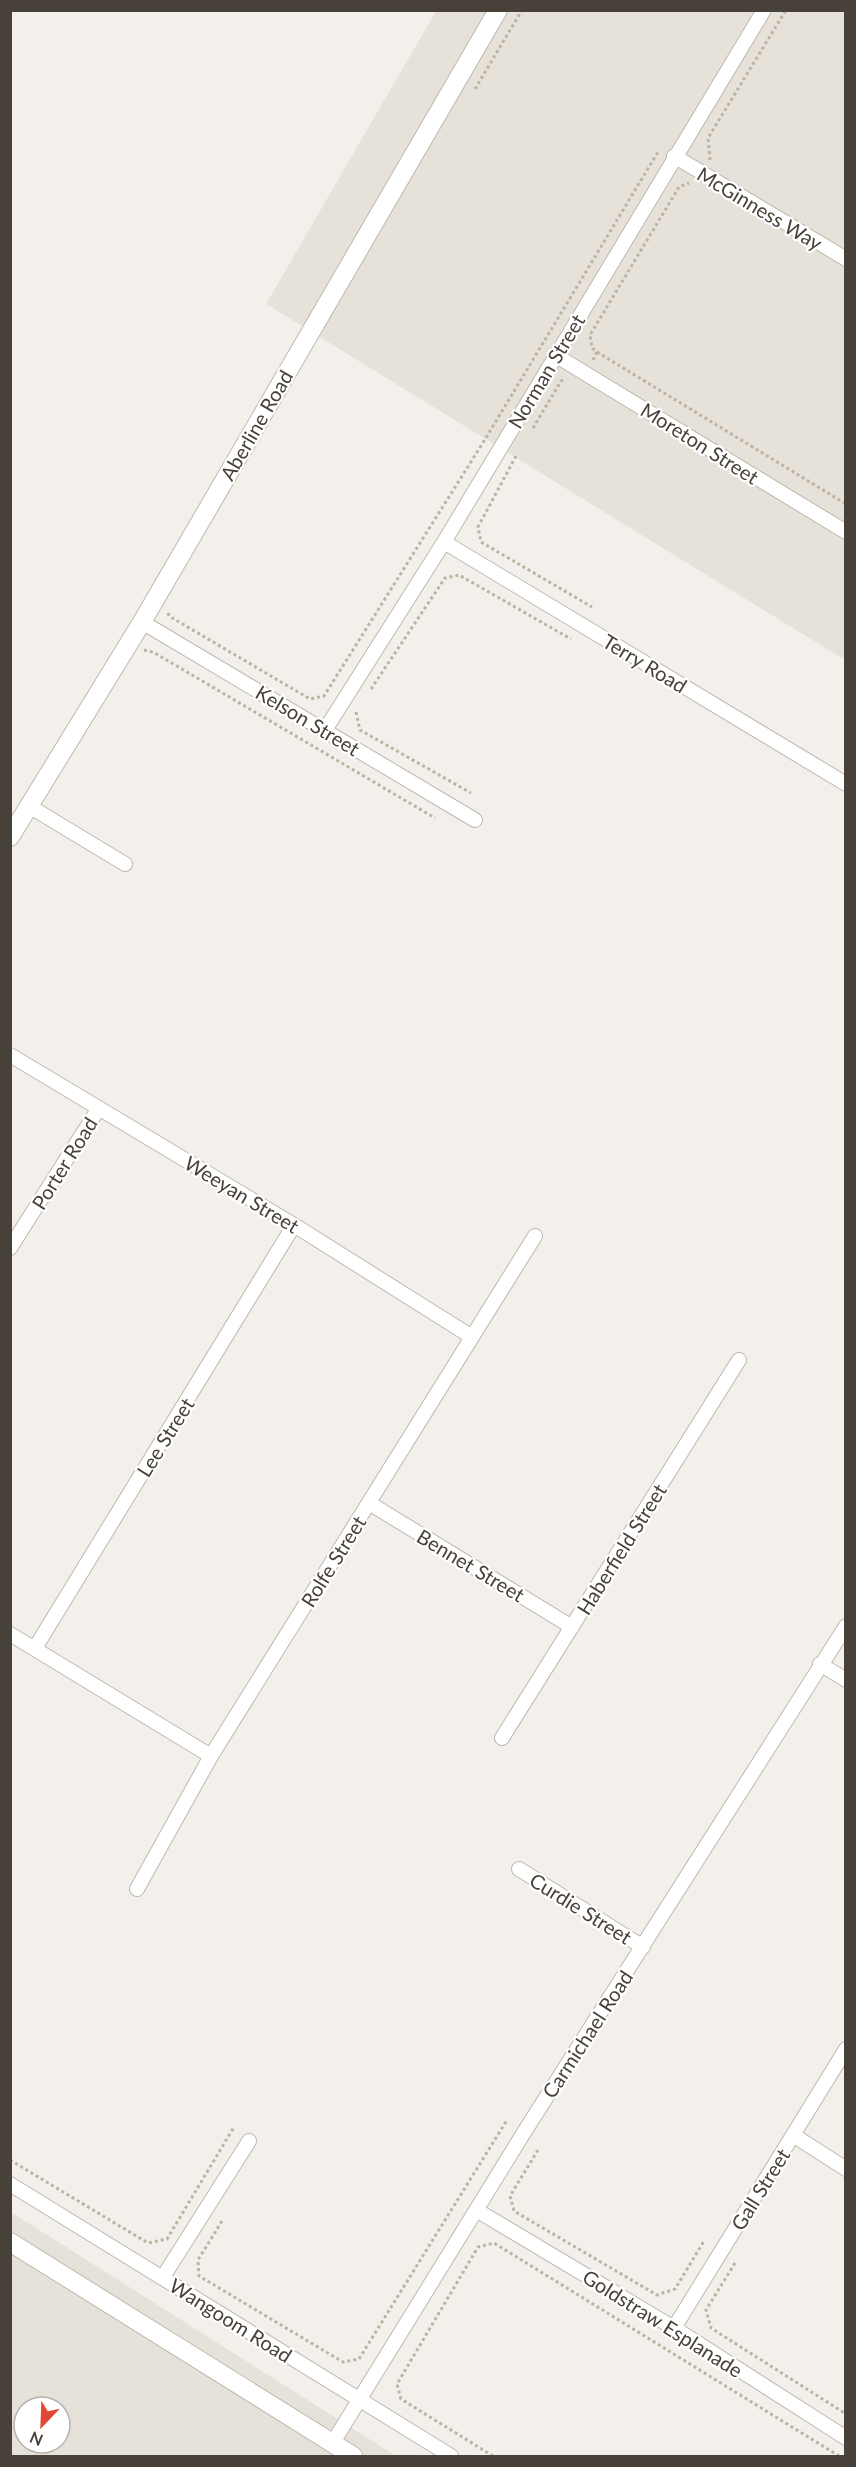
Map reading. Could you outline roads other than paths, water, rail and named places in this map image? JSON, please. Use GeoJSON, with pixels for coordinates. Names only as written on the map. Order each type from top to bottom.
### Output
{"type":"FeatureCollection","features":[{"type":"Feature","properties":{"kind":"street","name":"Aberline Road"},"geometry":{"type":"LineString","coordinates":[[10,837],[142,621],[498,10]]}},
{"type":"Feature","properties":{"kind":"street","name":"Norman Street"},"geometry":{"type":"LineString","coordinates":[[325,730],[444,542],[674,156],[764,10]]}},
{"type":"Feature","properties":{"kind":"street","name":"McGinness Way"},"geometry":{"type":"LineString","coordinates":[[674,156],[846,259]]}},
{"type":"Feature","properties":{"kind":"street","name":"Moreton Street"},"geometry":{"type":"LineString","coordinates":[[555,355],[846,532]]}},
{"type":"Feature","properties":{"kind":"street","name":"Terry Road"},"geometry":{"type":"LineString","coordinates":[[444,542],[846,784]]}},
{"type":"Feature","properties":{"kind":"street","name":"Kelson Street"},"geometry":{"type":"LineString","coordinates":[[142,621],[475,820]]}},
{"type":"Feature","properties":{"kind":"street"},"geometry":{"type":"LineString","coordinates":[[29,806],[125,864]]}},
{"type":"Feature","properties":{"kind":"street","name":"Weeyan Street"},"geometry":{"type":"LineString","coordinates":[[10,1055],[294,1225],[472,1337]]}},
{"type":"Feature","properties":{"kind":"street","name":"Porter Road"},"geometry":{"type":"LineString","coordinates":[[10,1248],[99,1108]]}},
{"type":"Feature","properties":{"kind":"street","name":"Lee Street"},"geometry":{"type":"LineString","coordinates":[[35,1648],[294,1225]]}},
{"type":"Feature","properties":{"kind":"street","name":"Rolfe Street"},"geometry":{"type":"LineString","coordinates":[[137,1889],[211,1756],[535,1236]]}},
{"type":"Feature","properties":{"kind":"street","name":"Haberfield Street"},"geometry":{"type":"LineString","coordinates":[[502,1738],[739,1360]]}},
{"type":"Feature","properties":{"kind":"street","name":"Bennet Street"},"geometry":{"type":"LineString","coordinates":[[369,1503],[572,1627]]}},
{"type":"Feature","properties":{"kind":"street","name":"Carmichael Road"},"geometry":{"type":"LineString","coordinates":[[332,2444],[846,1626]]}},
{"type":"Feature","properties":{"kind":"street"},"geometry":{"type":"LineString","coordinates":[[10,1634],[211,1756]]}},
{"type":"Feature","properties":{"kind":"street"},"geometry":{"type":"LineString","coordinates":[[820,1664],[846,1680]]}},
{"type":"Feature","properties":{"kind":"street","name":"Curdie Street"},"geometry":{"type":"LineString","coordinates":[[519,1869],[643,1947]]}},
{"type":"Feature","properties":{"kind":"street","name":"Gall Street"},"geometry":{"type":"LineString","coordinates":[[674,2328],[846,2049]]}},
{"type":"Feature","properties":{"kind":"street"},"geometry":{"type":"LineString","coordinates":[[793,2135],[846,2169]]}},
{"type":"Feature","properties":{"kind":"street"},"geometry":{"type":"LineString","coordinates":[[163,2277],[249,2141]]}},
{"type":"Feature","properties":{"kind":"street","name":"Wangoom Road"},"geometry":{"type":"LineString","coordinates":[[10,2184],[451,2457]]}},
{"type":"Feature","properties":{"kind":"street","name":"Goldstraw Esplanade"},"geometry":{"type":"LineString","coordinates":[[478,2211],[674,2328],[846,2438]]}},
{"type":"Feature","properties":{"kind":"street"},"geometry":{"type":"LineString","coordinates":[[10,2242],[353,2457]]}}]}
